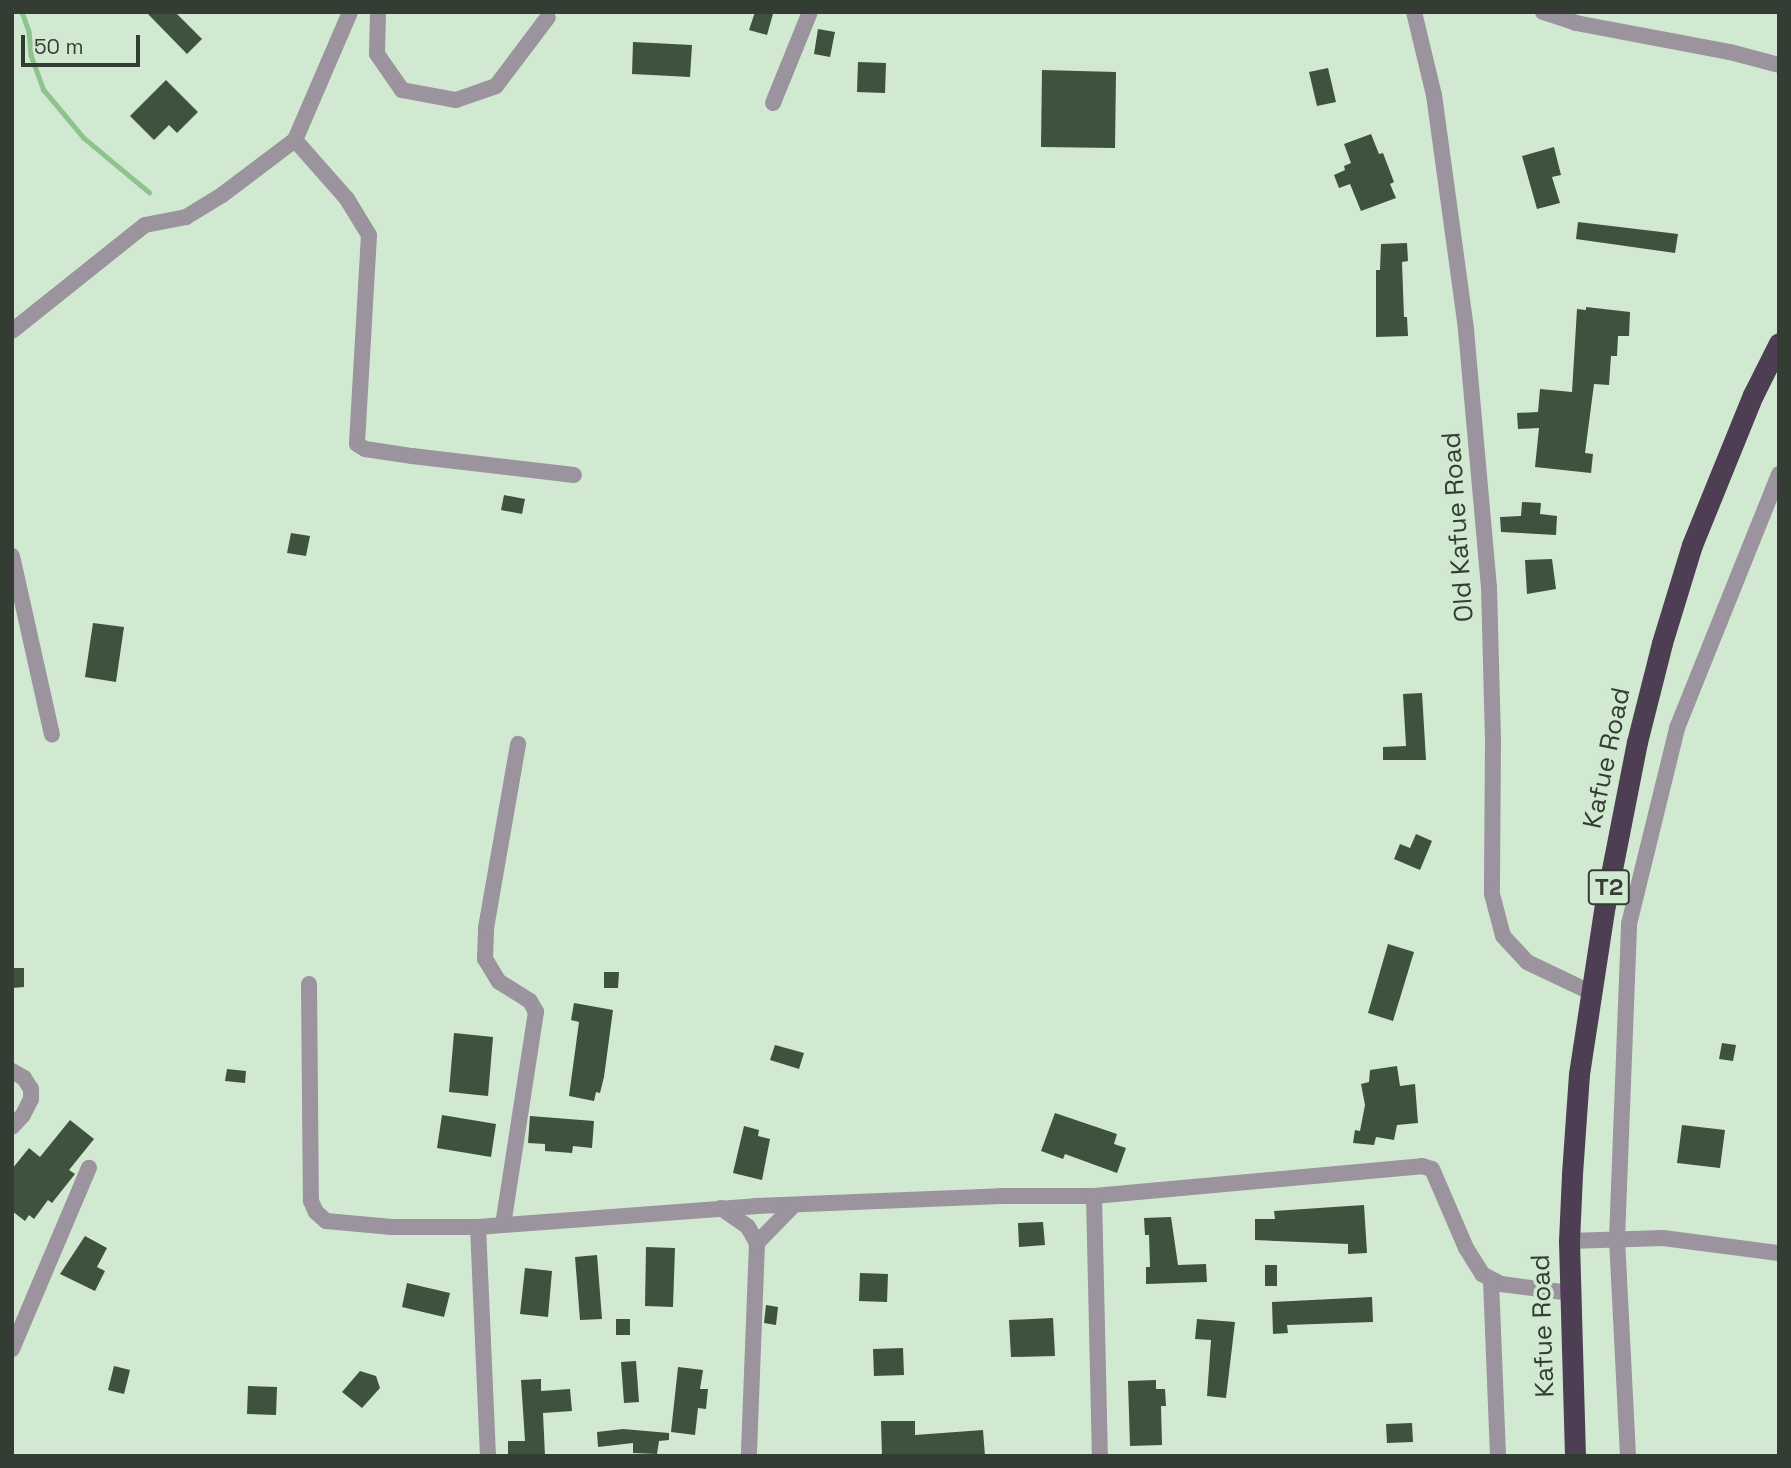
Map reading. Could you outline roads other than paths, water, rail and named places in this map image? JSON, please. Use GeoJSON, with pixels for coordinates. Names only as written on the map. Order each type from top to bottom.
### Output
{"type":"FeatureCollection","features":[{"type":"Feature","properties":{"kind":"highway","name":"Kafue Road"},"geometry":{"type":"LineString","coordinates":[[1575,1456],[1569,1241],[1579,1074],[1590,992],[1637,742],[1662,643],[1692,545],[1753,395],[1779,343]]}},
{"type":"Feature","properties":{"kind":"street"},"geometry":{"type":"LineString","coordinates":[[12,331],[145,225],[186,216],[195,211],[222,195],[295,140],[350,12]]}},
{"type":"Feature","properties":{"kind":"street"},"geometry":{"type":"LineString","coordinates":[[378,12],[377,54],[402,90],[456,100],[496,86],[548,17]]}},
{"type":"Feature","properties":{"kind":"street"},"geometry":{"type":"LineString","coordinates":[[773,103],[810,12]]}},
{"type":"Feature","properties":{"kind":"street","name":"Old Kafue Road"},"geometry":{"type":"LineString","coordinates":[[1414,12],[1434,95],[1466,330],[1489,587],[1493,739],[1492,894],[1503,936],[1527,962],[1590,992]]}},
{"type":"Feature","properties":{"kind":"street"},"geometry":{"type":"LineString","coordinates":[[1543,12],[1576,23],[1730,52],[1779,65]]}},
{"type":"Feature","properties":{"kind":"street"},"geometry":{"type":"LineString","coordinates":[[295,140],[347,199],[369,235],[357,444],[365,449],[412,456],[575,475]]}},
{"type":"Feature","properties":{"kind":"street"},"geometry":{"type":"LineString","coordinates":[[1628,1456],[1617,1238],[1629,924],[1677,728],[1779,474]]}},
{"type":"Feature","properties":{"kind":"street"},"geometry":{"type":"LineString","coordinates":[[12,556],[52,735]]}},
{"type":"Feature","properties":{"kind":"street"},"geometry":{"type":"LineString","coordinates":[[503,1225],[536,1012],[530,1002],[499,982],[485,959],[486,928],[518,744]]}},
{"type":"Feature","properties":{"kind":"street"},"geometry":{"type":"LineString","coordinates":[[309,984],[308,1097],[312,1201],[316,1212],[326,1221],[392,1227],[478,1227],[721,1208],[978,1197],[1094,1196],[1429,1167],[1466,1248],[1482,1274],[1491,1281],[1570,1293]]}},
{"type":"Feature","properties":{"kind":"street"},"geometry":{"type":"LineString","coordinates":[[12,1071],[24,1078],[31,1089],[31,1099],[23,1115],[12,1127]]}},
{"type":"Feature","properties":{"kind":"street"},"geometry":{"type":"LineString","coordinates":[[12,1349],[89,1168]]}},
{"type":"Feature","properties":{"kind":"street"},"geometry":{"type":"LineString","coordinates":[[1094,1196],[1100,1456]]}},
{"type":"Feature","properties":{"kind":"street"},"geometry":{"type":"LineString","coordinates":[[757,1243],[794,1205]]}},
{"type":"Feature","properties":{"kind":"street"},"geometry":{"type":"LineString","coordinates":[[721,1208],[748,1227],[757,1243],[749,1456]]}},
{"type":"Feature","properties":{"kind":"street"},"geometry":{"type":"LineString","coordinates":[[478,1227],[488,1456]]}},
{"type":"Feature","properties":{"kind":"street"},"geometry":{"type":"LineString","coordinates":[[1569,1241],[1663,1238],[1779,1253]]}},
{"type":"Feature","properties":{"kind":"street"},"geometry":{"type":"LineString","coordinates":[[1491,1281],[1498,1456]]}},
{"type":"Feature","properties":{"kind":"waterway"},"geometry":{"type":"LineString","coordinates":[[22,12],[29,31],[31,55],[44,90],[84,138],[149,192]]}}]}
